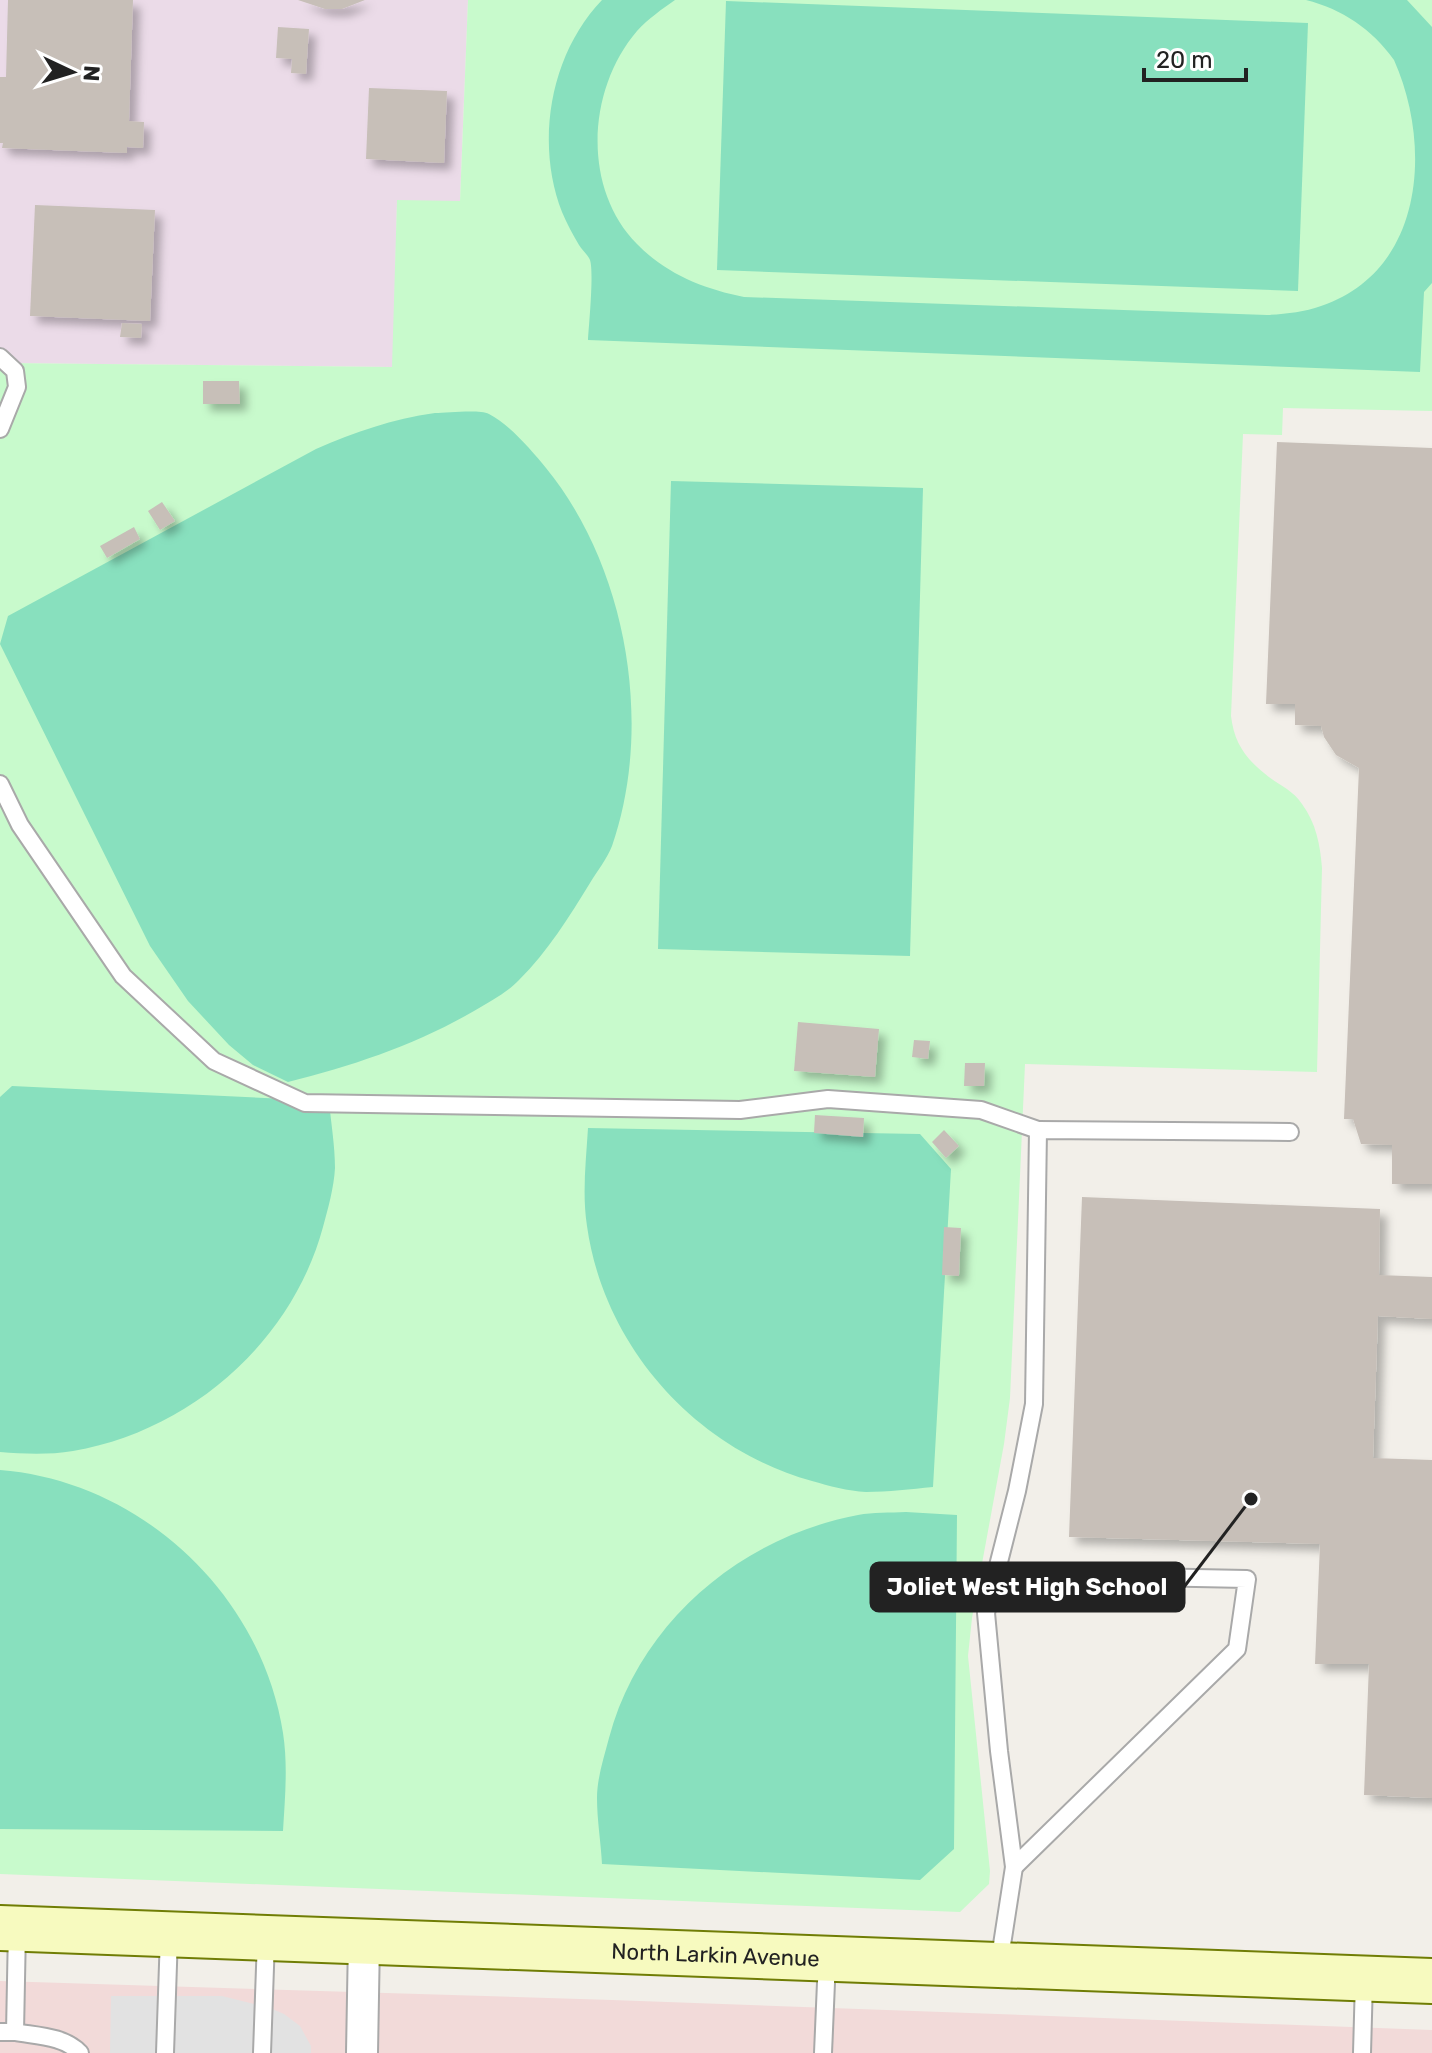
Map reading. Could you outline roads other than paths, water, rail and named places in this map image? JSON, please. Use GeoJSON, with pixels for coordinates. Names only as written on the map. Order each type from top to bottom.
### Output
{"type":"FeatureCollection","features":[{"type":"Feature","properties":{"kind":"main road","name":"North Larkin Avenue"},"geometry":{"type":"LineString","coordinates":[[8,1929],[1432,1981]]}},
{"type":"Feature","properties":{"kind":"street"},"geometry":{"type":"LineString","coordinates":[[362,2053],[364,1940]]}},
{"type":"Feature","properties":{"kind":"lane"},"geometry":{"type":"LineString","coordinates":[[0,357],[15,371],[17,387],[0,429]]}},
{"type":"Feature","properties":{"kind":"lane"},"geometry":{"type":"LineString","coordinates":[[0,784],[20,825],[123,976],[214,1061],[305,1103],[740,1110],[828,1099],[981,1110],[1038,1130],[1290,1132]]}},
{"type":"Feature","properties":{"kind":"lane"},"geometry":{"type":"LineString","coordinates":[[999,1965],[1014,1867],[986,1613],[1017,1491],[1034,1404],[1038,1130]]}},
{"type":"Feature","properties":{"kind":"lane"},"geometry":{"type":"LineString","coordinates":[[996,1574],[1247,1579],[1237,1649],[1014,1867]]}},
{"type":"Feature","properties":{"kind":"lane"},"geometry":{"type":"LineString","coordinates":[[8,1929],[8,2032],[56,2039],[80,2053]]}},
{"type":"Feature","properties":{"kind":"lane"},"geometry":{"type":"LineString","coordinates":[[165,2053],[169,1934]]}},
{"type":"Feature","properties":{"kind":"lane"},"geometry":{"type":"LineString","coordinates":[[262,2053],[266,1938]]}},
{"type":"Feature","properties":{"kind":"lane"},"geometry":{"type":"LineString","coordinates":[[823,2053],[827,1958]]}},
{"type":"Feature","properties":{"kind":"lane"},"geometry":{"type":"LineString","coordinates":[[1362,2053],[1364,1979]]}},
{"type":"Feature","properties":{"kind":"place","name":"Joliet West High School"},"geometry":{"type":"Point","coordinates":[1251,1499]}}]}
